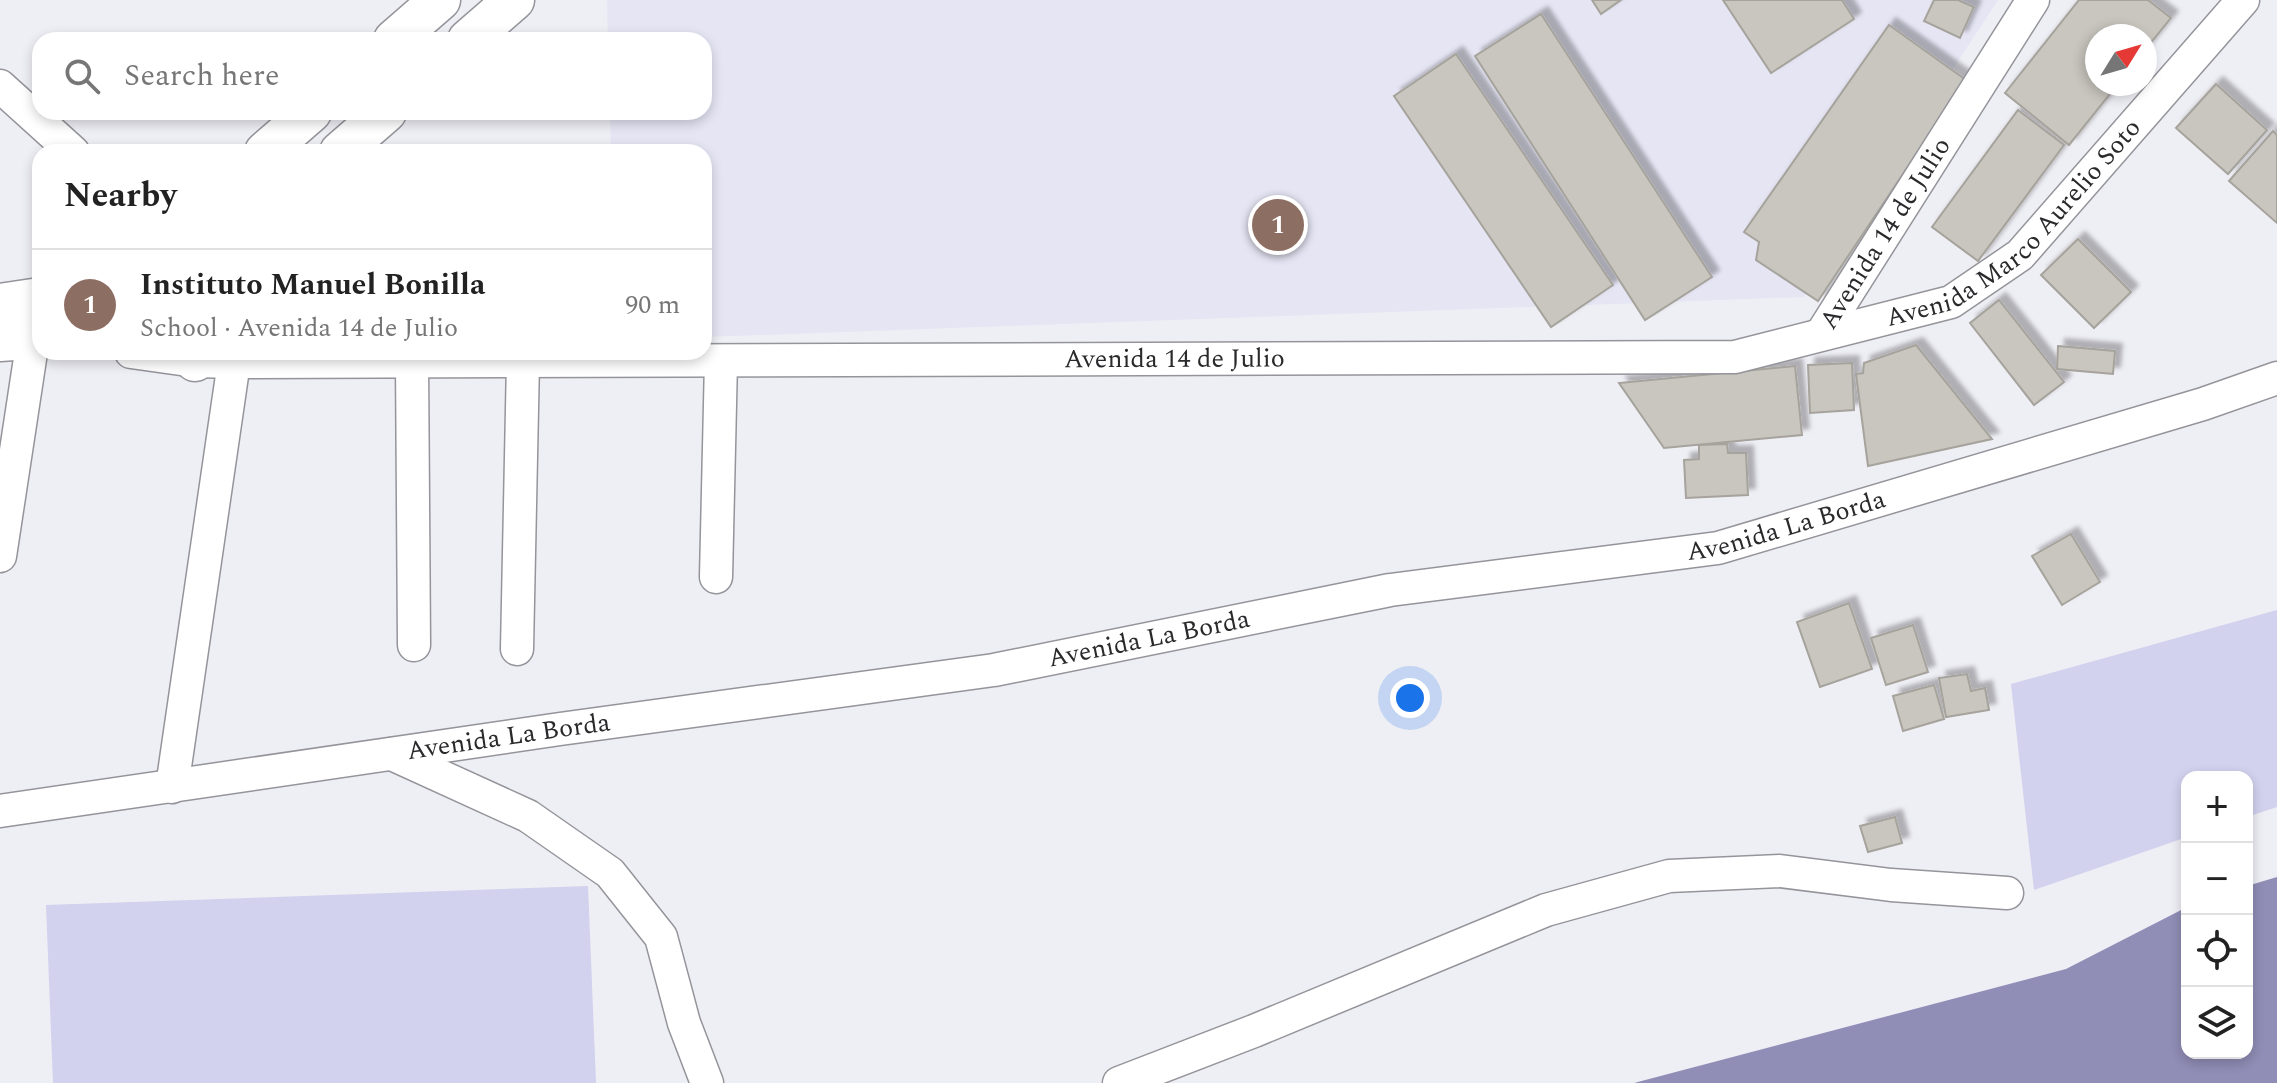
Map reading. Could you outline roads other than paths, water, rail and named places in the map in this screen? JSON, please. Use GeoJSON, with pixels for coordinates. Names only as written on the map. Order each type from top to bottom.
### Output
{"type":"FeatureCollection","features":[{"type":"Feature","properties":{"kind":"street"},"geometry":{"type":"LineString","coordinates":[[403,32],[440,0]]}},
{"type":"Feature","properties":{"kind":"street"},"geometry":{"type":"LineString","coordinates":[[477,32],[514,0]]}},
{"type":"Feature","properties":{"kind":"street","name":"Avenida 14 de Julio"},"geometry":{"type":"LineString","coordinates":[[220,360],[1735,357],[1822,333],[2033,0]]}},
{"type":"Feature","properties":{"kind":"street","name":"Avenida Marco Aurelio Soto"},"geometry":{"type":"LineString","coordinates":[[1822,333],[1951,302],[2020,255],[2243,0]]}},
{"type":"Feature","properties":{"kind":"street"},"geometry":{"type":"LineString","coordinates":[[0,86],[32,115]]}},
{"type":"Feature","properties":{"kind":"street"},"geometry":{"type":"LineString","coordinates":[[38,120],[64,144]]}},
{"type":"Feature","properties":{"kind":"street"},"geometry":{"type":"LineString","coordinates":[[274,144],[302,120]]}},
{"type":"Feature","properties":{"kind":"street"},"geometry":{"type":"LineString","coordinates":[[349,144],[377,120]]}},
{"type":"Feature","properties":{"kind":"street"},"geometry":{"type":"LineString","coordinates":[[0,556],[28,339],[23,300]]}},
{"type":"Feature","properties":{"kind":"street"},"geometry":{"type":"LineString","coordinates":[[412,361],[414,645]]}},
{"type":"Feature","properties":{"kind":"street"},"geometry":{"type":"LineString","coordinates":[[517,649],[523,361]]}},
{"type":"Feature","properties":{"kind":"street"},"geometry":{"type":"LineString","coordinates":[[716,577],[721,361]]}},
{"type":"Feature","properties":{"kind":"street"},"geometry":{"type":"LineString","coordinates":[[172,787],[234,362]]}},
{"type":"Feature","properties":{"kind":"street","name":"Avenida La Borda"},"geometry":{"type":"LineString","coordinates":[[0,811],[994,670],[1390,590],[1718,548],[2203,404],[2277,378]]}},
{"type":"Feature","properties":{"kind":"street"},"geometry":{"type":"LineString","coordinates":[[392,754],[528,816],[610,873],[661,937],[684,1023],[707,1083]]}},
{"type":"Feature","properties":{"kind":"street"},"geometry":{"type":"LineString","coordinates":[[1119,1083],[1254,1031],[1546,910],[1669,876],[1780,871],[1891,885],[2007,893]]}},
{"type":"Feature","properties":{"kind":"place","name":"Instituto Manuel Bonilla"},"geometry":{"type":"Point","coordinates":[1278,225]}}]}
